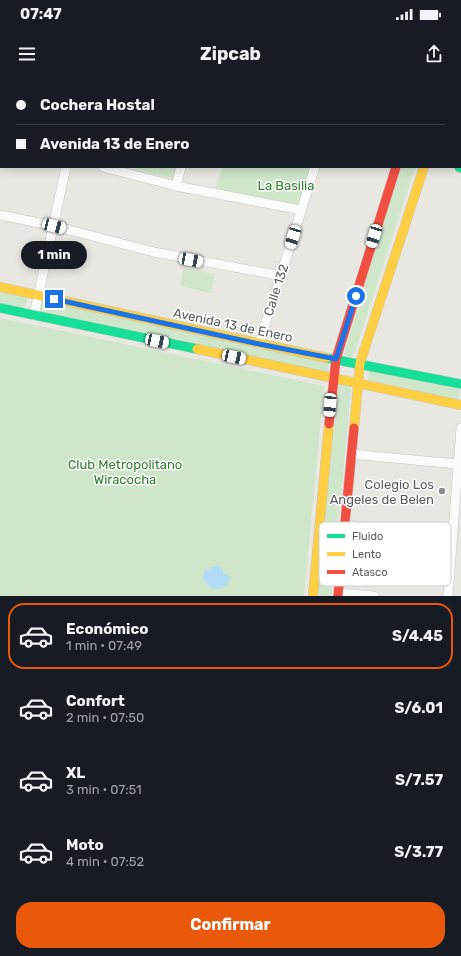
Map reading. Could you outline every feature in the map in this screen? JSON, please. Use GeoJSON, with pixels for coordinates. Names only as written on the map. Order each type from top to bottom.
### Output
{"type":"FeatureCollection","features":[{"type":"Feature","properties":{"kind":"main road"},"geometry":{"type":"LineString","coordinates":[[320,522],[336,359],[396,168]]}},
{"type":"Feature","properties":{"kind":"main road"},"geometry":{"type":"LineString","coordinates":[[344,522],[360,364],[424,168]]}},
{"type":"Feature","properties":{"kind":"main road","name":"Avenida 13 de Enero"},"geometry":{"type":"LineString","coordinates":[[0,288],[259,344],[461,384]]}},
{"type":"Feature","properties":{"kind":"main road"},"geometry":{"type":"LineString","coordinates":[[0,308],[357,384],[461,404]]}},
{"type":"Feature","properties":{"kind":"main road"},"geometry":{"type":"LineString","coordinates":[[313,596],[319,531]]}},
{"type":"Feature","properties":{"kind":"street"},"geometry":{"type":"LineString","coordinates":[[34,315],[66,168]]}},
{"type":"Feature","properties":{"kind":"street"},"geometry":{"type":"LineString","coordinates":[[107,168],[176,186],[301,210]]}},
{"type":"Feature","properties":{"kind":"street"},"geometry":{"type":"LineString","coordinates":[[176,186],[181,168]]}},
{"type":"Feature","properties":{"kind":"street","name":"Calle 132"},"geometry":{"type":"LineString","coordinates":[[259,344],[315,168]]}},
{"type":"Feature","properties":{"kind":"street"},"geometry":{"type":"LineString","coordinates":[[0,215],[54,226],[154,252],[281,276]]}},
{"type":"Feature","properties":{"kind":"street"},"geometry":{"type":"LineString","coordinates":[[451,549],[459,477],[457,464],[461,428]]}},
{"type":"Feature","properties":{"kind":"street"},"geometry":{"type":"LineString","coordinates":[[350,454],[457,464]]}},
{"type":"Feature","properties":{"kind":"street"},"geometry":{"type":"LineString","coordinates":[[448,596],[449,586]]}},
{"type":"Feature","properties":{"kind":"street"},"geometry":{"type":"LineString","coordinates":[[338,595],[374,596]]}},
{"type":"Feature","properties":{"kind":"green space"},"geometry":{"type":"Polygon","coordinates":[[[132,168],[178,168],[174,179],[132,168]]]}},
{"type":"Feature","properties":{"kind":"green space","name":"La Basilia"},"geometry":{"type":"Polygon","coordinates":[[[222,168],[312,168],[300,205],[215,190],[222,168]]]}},
{"type":"Feature","properties":{"kind":"green space"},"geometry":{"type":"Polygon","coordinates":[[[400,168],[415,168],[354,354],[351,357],[344,355],[400,168]]]}},
{"type":"Feature","properties":{"kind":"green space"},"geometry":{"type":"Polygon","coordinates":[[[184,268],[215,274],[211,293],[180,286],[184,268]]]}},
{"type":"Feature","properties":{"kind":"green space"},"geometry":{"type":"Polygon","coordinates":[[[0,291],[25,296],[27,299],[25,306],[22,308],[0,303],[0,291]]]}},
{"type":"Feature","properties":{"kind":"green space"},"geometry":{"type":"Polygon","coordinates":[[[42,299],[329,363],[327,373],[38,311],[42,299]]]}},
{"type":"Feature","properties":{"kind":"green space","name":"Club Metropolitano Wiracocha"},"geometry":{"type":"Polygon","coordinates":[[[0,318],[324,386],[304,596],[0,596],[0,318]]]}},
{"type":"Feature","properties":{"kind":"green space"},"geometry":{"type":"Polygon","coordinates":[[[369,371],[458,389],[460,392],[458,400],[368,380],[369,371]]]}},
{"type":"Feature","properties":{"kind":"green space"},"geometry":{"type":"Polygon","coordinates":[[[338,384],[350,387],[351,391],[338,522],[324,522],[338,384]]]}},
{"type":"Feature","properties":{"kind":"green space"},"geometry":{"type":"Polygon","coordinates":[[[319,576],[319,586],[332,586],[331,596],[317,596],[319,576]]]}},
{"type":"Feature","properties":{"kind":"water"},"geometry":{"type":"Polygon","coordinates":[[[215,566],[222,567],[223,573],[230,577],[228,584],[220,589],[211,588],[203,579],[204,571],[215,566]]]}},
{"type":"Feature","properties":{"kind":"traffic: fast"},"geometry":{"type":"LineString","coordinates":[[0,308],[197,349]]}},
{"type":"Feature","properties":{"kind":"traffic: fast"},"geometry":{"type":"LineString","coordinates":[[327,358],[461,384]]}},
{"type":"Feature","properties":{"kind":"traffic: slow"},"geometry":{"type":"LineString","coordinates":[[354,428],[360,363],[424,168]]}},
{"type":"Feature","properties":{"kind":"traffic: slow"},"geometry":{"type":"LineString","coordinates":[[0,287],[327,358]]}},
{"type":"Feature","properties":{"kind":"traffic: slow"},"geometry":{"type":"LineString","coordinates":[[197,349],[461,405]]}},
{"type":"Feature","properties":{"kind":"traffic: slow"},"geometry":{"type":"LineString","coordinates":[[320,522],[329,424]]}},
{"type":"Feature","properties":{"kind":"traffic: slow"},"geometry":{"type":"LineString","coordinates":[[313,596],[319,532]]}},
{"type":"Feature","properties":{"kind":"traffic: jam"},"geometry":{"type":"LineString","coordinates":[[329,424],[336,359],[396,168]]}},
{"type":"Feature","properties":{"kind":"traffic: jam"},"geometry":{"type":"LineString","coordinates":[[345,522],[354,428]]}},
{"type":"Feature","properties":{"kind":"traffic: jam"},"geometry":{"type":"LineString","coordinates":[[338,596],[339,586]]}},
{"type":"Feature","properties":{"kind":"place","name":"Colegio Los Angeles de Belen"},"geometry":{"type":"Point","coordinates":[442,491]}},
{"type":"Feature","properties":{"kind":"route"},"geometry":{"type":"LineString","coordinates":[[54,299],[259,344],[336,359],[356,296]]}}]}
